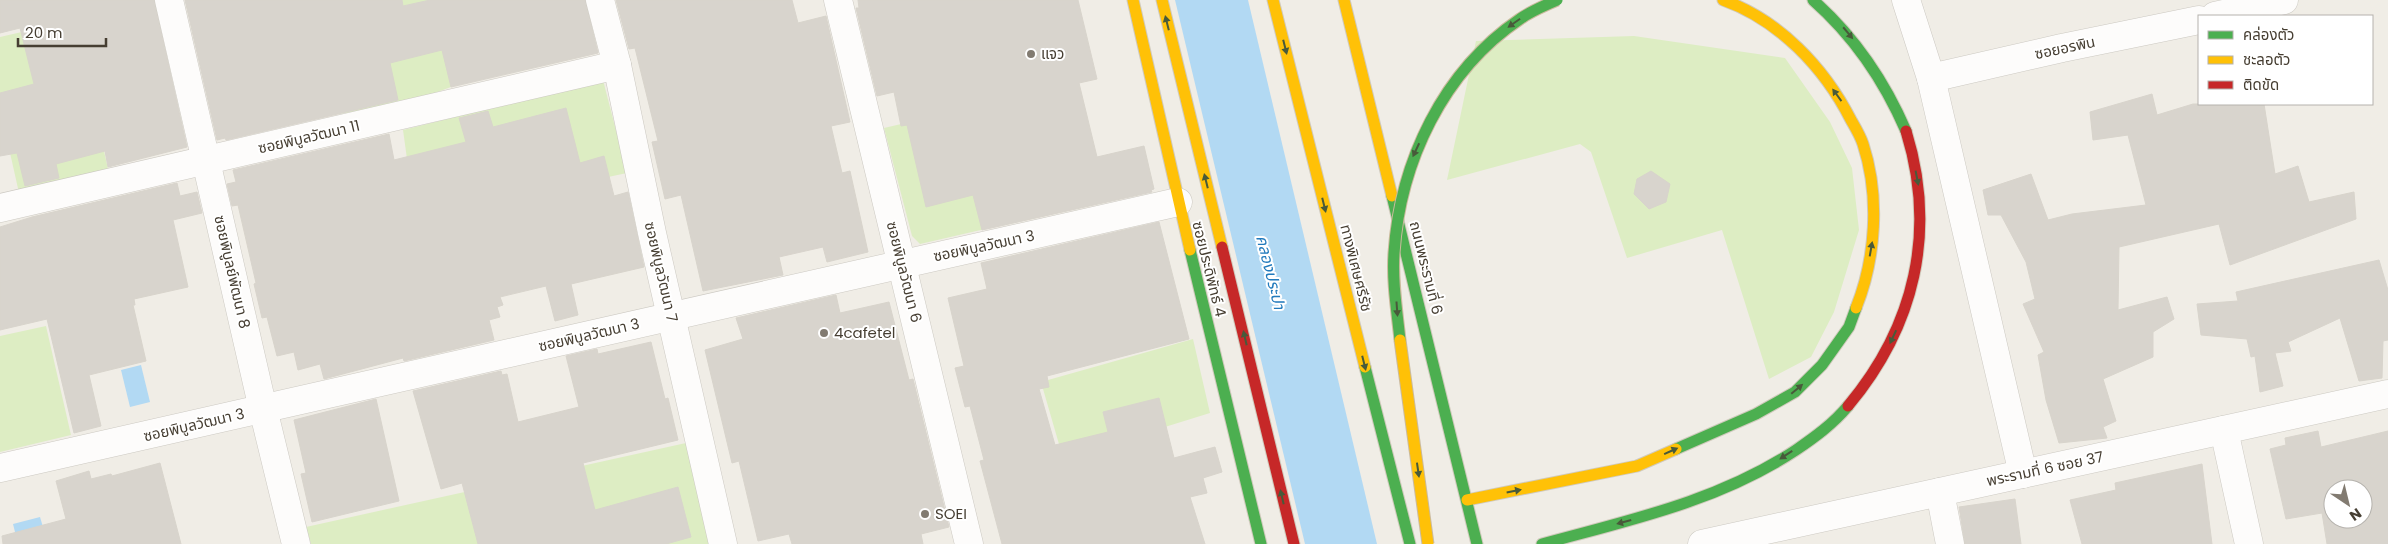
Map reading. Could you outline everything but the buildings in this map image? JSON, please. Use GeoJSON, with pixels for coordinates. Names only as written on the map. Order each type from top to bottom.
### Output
{"type":"FeatureCollection","features":[{"type":"Feature","properties":{"kind":"main road","name":"ซอยประดิพัทธ์ 4"},"geometry":{"type":"LineString","coordinates":[[1133,0],[1178,202],[1261,544]]}},
{"type":"Feature","properties":{"kind":"main road"},"geometry":{"type":"LineString","coordinates":[[1162,0],[1294,544]]}},
{"type":"Feature","properties":{"kind":"main road","name":"ทางพิเศษศรีรัช"},"geometry":{"type":"LineString","coordinates":[[1273,0],[1410,544]]}},
{"type":"Feature","properties":{"kind":"main road","name":"ถนนพระรามที่ 6"},"geometry":{"type":"LineString","coordinates":[[1344,0],[1477,544]]}},
{"type":"Feature","properties":{"kind":"main road"},"geometry":{"type":"LineString","coordinates":[[1428,544],[1397,313],[1394,254],[1400,205],[1412,161],[1428,124],[1451,86],[1476,56],[1515,21],[1557,0]]}},
{"type":"Feature","properties":{"kind":"main road"},"geometry":{"type":"LineString","coordinates":[[1467,500],[1637,466],[1756,414],[1795,392],[1822,365],[1849,326],[1864,289],[1874,237],[1874,197],[1863,143],[1841,100],[1816,66],[1785,36],[1745,8],[1723,0]]}},
{"type":"Feature","properties":{"kind":"main road"},"geometry":{"type":"LineString","coordinates":[[1542,544],[1671,509],[1736,484],[1785,457],[1824,429],[1861,390],[1894,337],[1912,284],[1920,235],[1919,183],[1910,148],[1893,102],[1866,56],[1845,29],[1813,0]]}},
{"type":"Feature","properties":{"kind":"street","name":"ซอยพิบูลย์พัฒนา 8"},"geometry":{"type":"LineString","coordinates":[[169,0],[296,544]]}},
{"type":"Feature","properties":{"kind":"street","name":"ซอยพิบูลวัฒนา 7"},"geometry":{"type":"LineString","coordinates":[[600,0],[617,65],[628,126],[670,316],[723,544]]}},
{"type":"Feature","properties":{"kind":"street","name":"ซอยพิบูลวัฒนา 6"},"geometry":{"type":"LineString","coordinates":[[838,0],[969,544]]}},
{"type":"Feature","properties":{"kind":"street"},"geometry":{"type":"LineString","coordinates":[[1906,0],[1931,78],[2023,474]]}},
{"type":"Feature","properties":{"kind":"street"},"geometry":{"type":"LineString","coordinates":[[2219,15],[2284,0]]}},
{"type":"Feature","properties":{"kind":"street","name":"ซอยอรพิน"},"geometry":{"type":"LineString","coordinates":[[1931,78],[2062,48],[2198,20]]}},
{"type":"Feature","properties":{"kind":"street","name":"ซอยพิบูลวัฒนา 11"},"geometry":{"type":"LineString","coordinates":[[0,208],[617,65]]}},
{"type":"Feature","properties":{"kind":"street","name":"ซอยพิบูลวัฒนา 3"},"geometry":{"type":"LineString","coordinates":[[0,468],[1178,202]]}},
{"type":"Feature","properties":{"kind":"street","name":"พระรามที่ 6 ซอย 37"},"geometry":{"type":"LineString","coordinates":[[1702,544],[2388,394]]}},
{"type":"Feature","properties":{"kind":"street"},"geometry":{"type":"LineString","coordinates":[[2224,430],[2249,544]]}},
{"type":"Feature","properties":{"kind":"street"},"geometry":{"type":"LineString","coordinates":[[1940,492],[1950,544]]}},
{"type":"Feature","properties":{"kind":"green space"},"geometry":{"type":"Polygon","coordinates":[[[316,0],[434,0],[451,87],[399,106],[314,117],[316,0]]]}},
{"type":"Feature","properties":{"kind":"green space"},"geometry":{"type":"Polygon","coordinates":[[[74,20],[109,173],[19,193],[0,108],[0,37],[74,20]]]}},
{"type":"Feature","properties":{"kind":"green space"},"geometry":{"type":"Polygon","coordinates":[[[1634,36],[1785,58],[1830,122],[1852,168],[1859,230],[1834,312],[1811,357],[1769,379],[1722,230],[1627,258],[1591,152],[1580,144],[1447,180],[1476,41],[1634,36]]]}},
{"type":"Feature","properties":{"kind":"green space"},"geometry":{"type":"Polygon","coordinates":[[[603,80],[627,173],[570,185],[407,159],[403,130],[603,80]]]}},
{"type":"Feature","properties":{"kind":"green space"},"geometry":{"type":"Polygon","coordinates":[[[914,121],[974,184],[985,229],[920,244],[912,236],[884,128],[914,121]]]}},
{"type":"Feature","properties":{"kind":"green space"},"geometry":{"type":"Polygon","coordinates":[[[46,326],[71,435],[0,452],[0,336],[46,326]]]}},
{"type":"Feature","properties":{"kind":"green space"},"geometry":{"type":"Polygon","coordinates":[[[1193,339],[1210,413],[1094,449],[1072,489],[1041,382],[1193,339]]]}},
{"type":"Feature","properties":{"kind":"green space"},"geometry":{"type":"Polygon","coordinates":[[[686,443],[711,544],[311,544],[306,527],[686,443]]]}},
{"type":"Feature","properties":{"kind":"water","name":"คลองประปา"},"geometry":{"type":"Polygon","coordinates":[[[1175,0],[1248,0],[1377,544],[1305,544],[1175,0]]]}},
{"type":"Feature","properties":{"kind":"water"},"geometry":{"type":"Polygon","coordinates":[[[141,365],[150,402],[130,407],[121,370],[141,365]]]}},
{"type":"Feature","properties":{"kind":"water"},"geometry":{"type":"Polygon","coordinates":[[[40,517],[48,544],[18,544],[13,524],[40,517]]]}},
{"type":"Feature","properties":{"kind":"traffic: fast"},"geometry":{"type":"LineString","coordinates":[[1400,340],[1394,275],[1394,253],[1398,219],[1405,185],[1430,121],[1448,92],[1469,65],[1493,40],[1524,16],[1557,0]]}},
{"type":"Feature","properties":{"kind":"traffic: fast"},"geometry":{"type":"LineString","coordinates":[[1813,0],[1842,29],[1867,60],[1888,94],[1906,131]]}},
{"type":"Feature","properties":{"kind":"traffic: fast"},"geometry":{"type":"LineString","coordinates":[[1392,196],[1477,544]]}},
{"type":"Feature","properties":{"kind":"traffic: fast"},"geometry":{"type":"LineString","coordinates":[[1190,250],[1261,544]]}},
{"type":"Feature","properties":{"kind":"traffic: fast"},"geometry":{"type":"LineString","coordinates":[[1676,449],[1756,414],[1795,392],[1822,365],[1849,327],[1856,308]]}},
{"type":"Feature","properties":{"kind":"traffic: fast"},"geometry":{"type":"LineString","coordinates":[[1365,367],[1410,544]]}},
{"type":"Feature","properties":{"kind":"traffic: fast"},"geometry":{"type":"LineString","coordinates":[[1542,544],[1673,507],[1736,483],[1767,468],[1796,450],[1824,430],[1848,406]]}},
{"type":"Feature","properties":{"kind":"traffic: slow"},"geometry":{"type":"LineString","coordinates":[[1133,0],[1190,250]]}},
{"type":"Feature","properties":{"kind":"traffic: slow"},"geometry":{"type":"LineString","coordinates":[[1162,0],[1222,247]]}},
{"type":"Feature","properties":{"kind":"traffic: slow"},"geometry":{"type":"LineString","coordinates":[[1273,0],[1365,367]]}},
{"type":"Feature","properties":{"kind":"traffic: slow"},"geometry":{"type":"LineString","coordinates":[[1344,0],[1392,196]]}},
{"type":"Feature","properties":{"kind":"traffic: slow"},"geometry":{"type":"LineString","coordinates":[[1723,0],[1763,20],[1798,48],[1813,64],[1840,100],[1860,137],[1868,164],[1874,206],[1868,269],[1856,308]]}},
{"type":"Feature","properties":{"kind":"traffic: slow"},"geometry":{"type":"LineString","coordinates":[[1400,340],[1428,544]]}},
{"type":"Feature","properties":{"kind":"traffic: slow"},"geometry":{"type":"LineString","coordinates":[[1467,500],[1637,466],[1676,449]]}},
{"type":"Feature","properties":{"kind":"traffic: jam"},"geometry":{"type":"LineString","coordinates":[[1848,406],[1871,375],[1890,343],[1904,310],[1914,276],[1919,241],[1919,205],[1915,168],[1906,131]]}},
{"type":"Feature","properties":{"kind":"traffic: jam"},"geometry":{"type":"LineString","coordinates":[[1222,247],[1294,544]]}},
{"type":"Feature","properties":{"kind":"place","name":"แจว"},"geometry":{"type":"Point","coordinates":[1031,54]}},
{"type":"Feature","properties":{"kind":"place","name":"4cafetel"},"geometry":{"type":"Point","coordinates":[824,333]}},
{"type":"Feature","properties":{"kind":"place","name":"SOEI"},"geometry":{"type":"Point","coordinates":[925,514]}}]}
